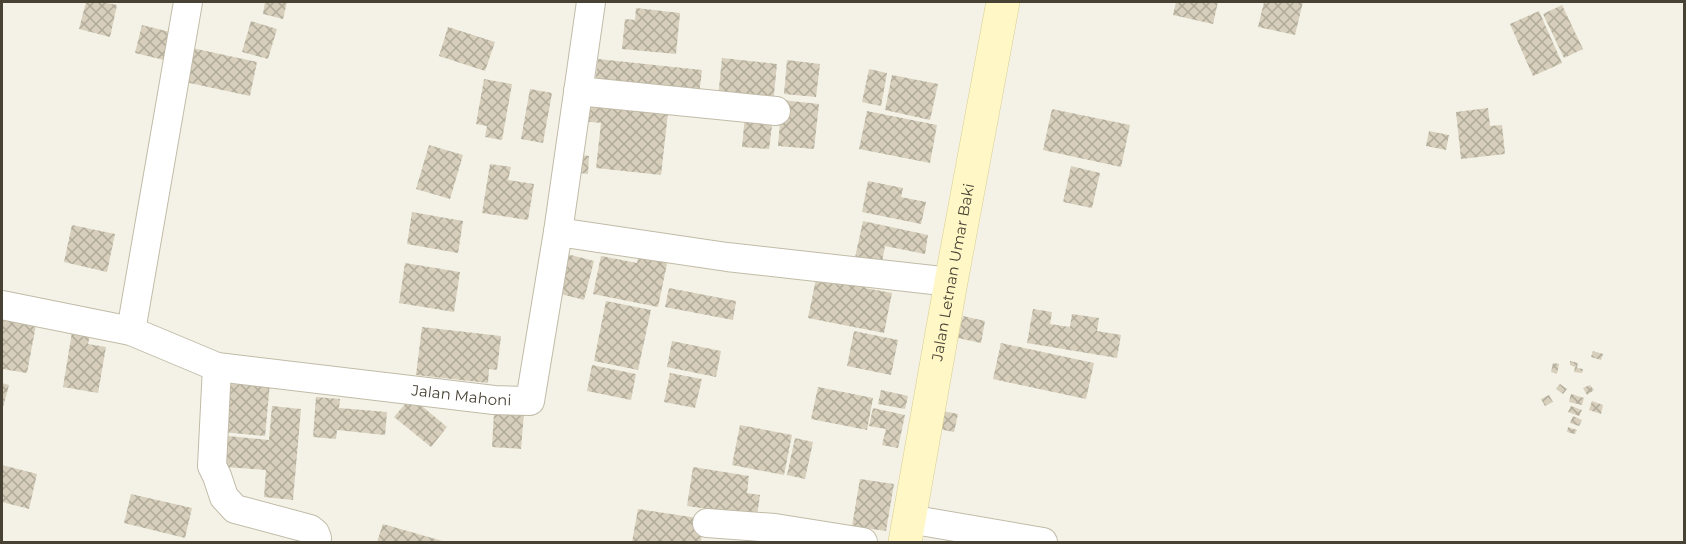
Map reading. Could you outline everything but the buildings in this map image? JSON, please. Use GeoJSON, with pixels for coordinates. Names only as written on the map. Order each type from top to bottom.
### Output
{"type":"FeatureCollection","features":[{"type":"Feature","properties":{"kind":"street"},"geometry":{"type":"LineString","coordinates":[[131,331],[188,2]]}},
{"type":"Feature","properties":{"kind":"street","name":"Jalan Mahoni"},"geometry":{"type":"LineString","coordinates":[[2,305],[131,331],[217,367],[494,400],[530,401],[558,232],[591,2]]}},
{"type":"Feature","properties":{"kind":"street","name":"Jalan Letnan Umar Baki"},"geometry":{"type":"LineString","coordinates":[[907,531],[1003,2]]}},
{"type":"Feature","properties":{"kind":"street"},"geometry":{"type":"LineString","coordinates":[[578,91],[776,111]]}},
{"type":"Feature","properties":{"kind":"street"},"geometry":{"type":"LineString","coordinates":[[558,232],[727,257],[951,282]]}},
{"type":"Feature","properties":{"kind":"street"},"geometry":{"type":"LineString","coordinates":[[217,367],[212,466],[218,476],[224,497],[235,509],[310,529],[317,538],[315,543]]}},
{"type":"Feature","properties":{"kind":"street"},"geometry":{"type":"LineString","coordinates":[[707,523],[775,528],[863,543]]}},
{"type":"Feature","properties":{"kind":"street"},"geometry":{"type":"LineString","coordinates":[[907,531],[1043,543]]}}]}
